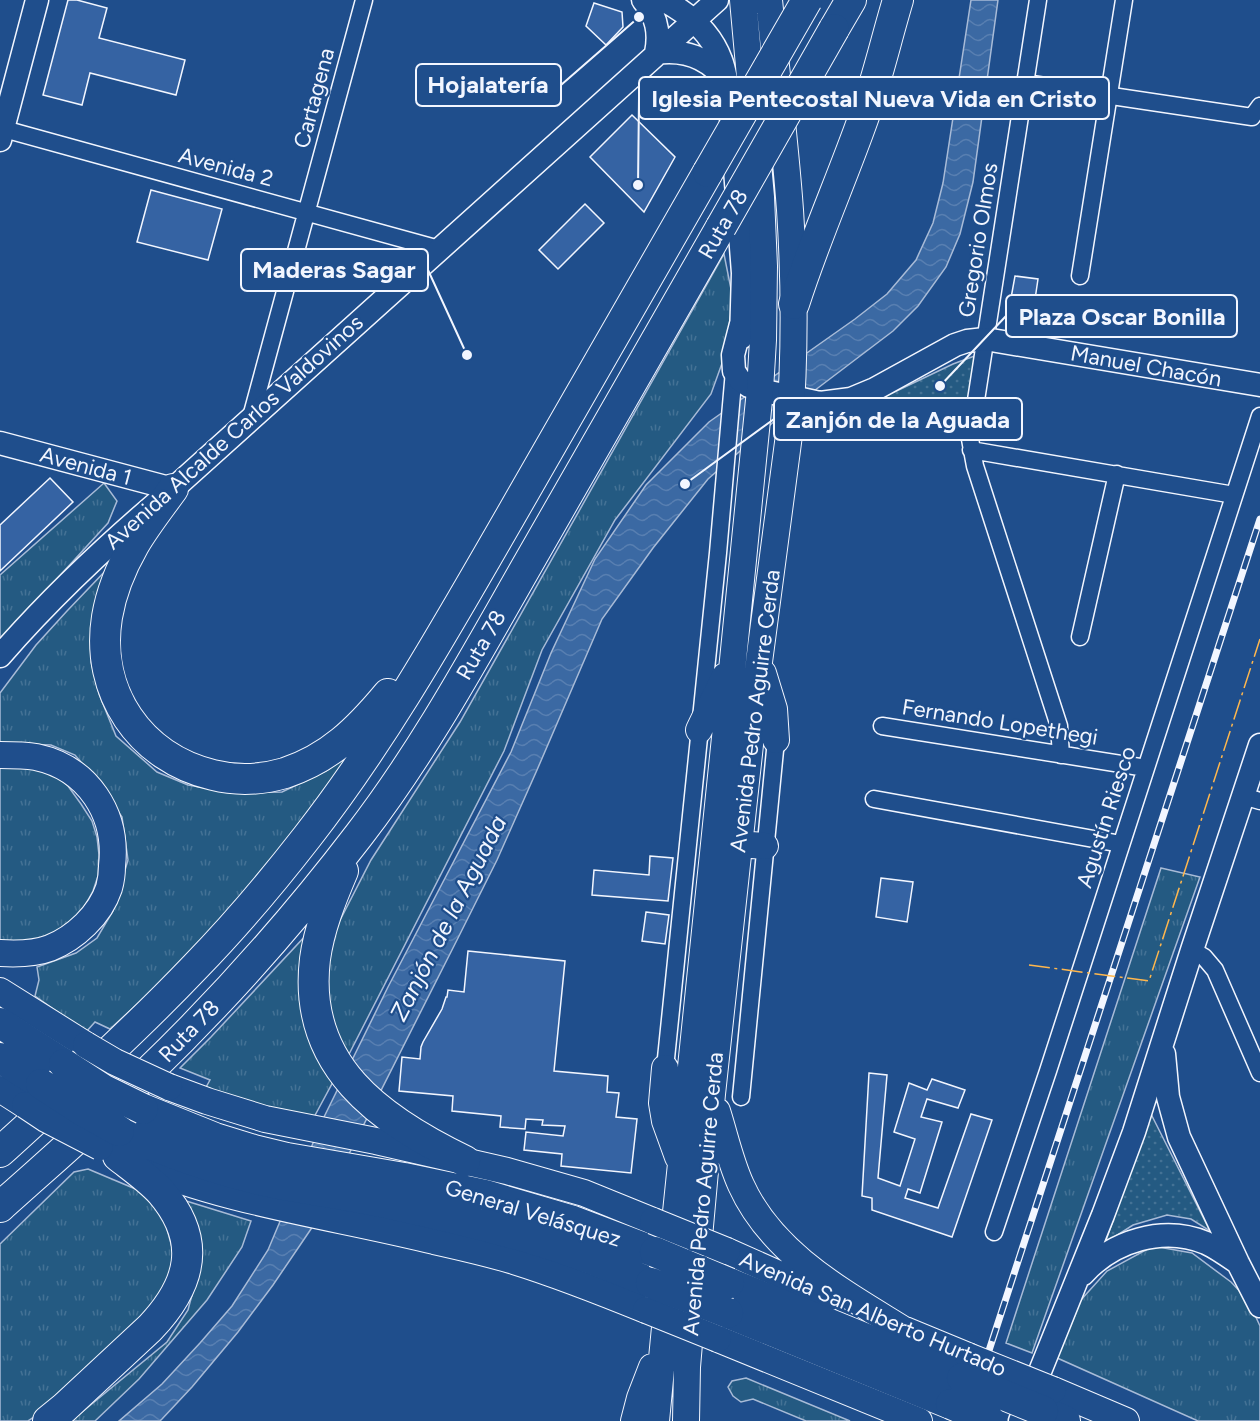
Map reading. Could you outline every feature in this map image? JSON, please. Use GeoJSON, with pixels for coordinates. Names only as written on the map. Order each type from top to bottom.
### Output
{"type":"FeatureCollection","features":[{"type":"Feature","properties":{"kind":"highway","name":"Ruta 78"},"geometry":{"type":"LineString","coordinates":[[0,1152],[196,967],[266,888],[309,835],[371,748],[452,618],[807,0]]}},
{"type":"Feature","properties":{"kind":"highway","name":"Ruta 78"},"geometry":{"type":"LineString","coordinates":[[0,1207],[106,1112],[184,1037],[270,945],[361,833],[413,759],[450,700],[851,0]]}},
{"type":"Feature","properties":{"kind":"highway"},"geometry":{"type":"LineString","coordinates":[[794,304],[814,243],[860,126],[879,70],[898,0]]}},
{"type":"Feature","properties":{"kind":"highway"},"geometry":{"type":"LineString","coordinates":[[172,489],[134,546],[121,573],[107,619],[106,640],[107,662],[112,682],[118,700],[128,718],[140,734],[182,765],[211,774],[243,779],[282,773],[316,760],[334,748],[369,716],[452,618]]}},
{"type":"Feature","properties":{"kind":"highway"},"geometry":{"type":"LineString","coordinates":[[361,833],[335,890],[317,948],[314,979],[315,1000],[324,1038],[342,1072],[381,1111],[405,1129],[465,1161]]}},
{"type":"Feature","properties":{"kind":"highway","name":"General Velásquez"},"geometry":{"type":"LineString","coordinates":[[0,1023],[75,1055],[104,1090],[143,1109],[215,1138],[274,1181]]}},
{"type":"Feature","properties":{"kind":"highway","name":"General Velásquez"},"geometry":{"type":"LineString","coordinates":[[0,1058],[17,1096],[81,1110],[112,1145],[142,1141],[198,1161],[274,1181],[445,1186],[529,1208],[604,1232],[655,1252],[960,1380],[1045,1411]]}},
{"type":"Feature","properties":{"kind":"highway"},"geometry":{"type":"LineString","coordinates":[[48,1421],[162,1316],[178,1291],[186,1269],[185,1233],[176,1214],[161,1192],[112,1145]]}},
{"type":"Feature","properties":{"kind":"highway","name":"General Velásquez"},"geometry":{"type":"LineString","coordinates":[[356,1183],[439,1215],[532,1239],[602,1263],[649,1296],[723,1326],[960,1380],[990,1421]]}},
{"type":"Feature","properties":{"kind":"main road","name":"Avenida Pedro Aguirre Cerda"},"geometry":{"type":"LineString","coordinates":[[656,1421],[754,448],[746,379],[764,303],[763,231],[743,0]]}},
{"type":"Feature","properties":{"kind":"main road","name":"Avenida Pedro Aguirre Cerda"},"geometry":{"type":"LineString","coordinates":[[686,1421],[687,1367],[712,1094],[759,662],[771,581],[792,397],[794,304],[790,210],[769,0]]}},
{"type":"Feature","properties":{"kind":"main road"},"geometry":{"type":"LineString","coordinates":[[699,730],[733,660]]}},
{"type":"Feature","properties":{"kind":"main road"},"geometry":{"type":"LineString","coordinates":[[759,662],[774,709],[776,740]]}},
{"type":"Feature","properties":{"kind":"main road"},"geometry":{"type":"LineString","coordinates":[[0,755],[35,757],[66,769],[80,779],[102,805],[109,821],[114,855],[109,888],[103,902],[82,928],[67,940],[47,949],[0,953]]}},
{"type":"Feature","properties":{"kind":"main road"},"geometry":{"type":"LineString","coordinates":[[740,844],[765,846]]}},
{"type":"Feature","properties":{"kind":"main road","name":"Avenida San Alberto Hurtado"},"geometry":{"type":"LineString","coordinates":[[0,991],[75,1055],[124,1066],[169,1087],[265,1119],[465,1161],[584,1193],[727,1251],[904,1330],[960,1380]]}},
{"type":"Feature","properties":{"kind":"main road"},"geometry":{"type":"LineString","coordinates":[[665,1068],[662,1103],[665,1121],[681,1163]]}},
{"type":"Feature","properties":{"kind":"main road"},"geometry":{"type":"LineString","coordinates":[[712,1094],[735,1172],[747,1198],[764,1223],[790,1251],[812,1270],[904,1330]]}},
{"type":"Feature","properties":{"kind":"main road"},"geometry":{"type":"LineString","coordinates":[[274,1181],[332,1219],[432,1240],[513,1261],[583,1285],[649,1296]]}},
{"type":"Feature","properties":{"kind":"main road"},"geometry":{"type":"LineString","coordinates":[[723,1326],[919,1421]]}},
{"type":"Feature","properties":{"kind":"main road"},"geometry":{"type":"LineString","coordinates":[[634,1421],[640,1398],[664,1339]]}},
{"type":"Feature","properties":{"kind":"main road"},"geometry":{"type":"LineString","coordinates":[[1045,1411],[1126,1421]]}},
{"type":"Feature","properties":{"kind":"street"},"geometry":{"type":"LineString","coordinates":[[1,132],[37,0]]}},
{"type":"Feature","properties":{"kind":"street","name":"Cartagena"},"geometry":{"type":"LineString","coordinates":[[251,417],[364,0]]}},
{"type":"Feature","properties":{"kind":"street"},"geometry":{"type":"LineString","coordinates":[[643,0],[656,22],[658,32],[656,53],[675,52],[692,55],[708,63],[726,82]]}},
{"type":"Feature","properties":{"kind":"street"},"geometry":{"type":"LineString","coordinates":[[663,0],[694,20],[710,39],[721,60],[726,82],[730,104],[743,273],[741,339],[746,379]]}},
{"type":"Feature","properties":{"kind":"street","name":"Avenida Alcalde Carlos Valdovinos"},"geometry":{"type":"LineString","coordinates":[[0,656],[49,601],[122,531],[172,489],[717,0]]}},
{"type":"Feature","properties":{"kind":"street","name":"Gregorio Olmos"},"geometry":{"type":"LineString","coordinates":[[1038,0],[970,439],[975,466],[1059,726],[1061,755]]}},
{"type":"Feature","properties":{"kind":"street"},"geometry":{"type":"LineString","coordinates":[[1080,276],[1124,0]]}},
{"type":"Feature","properties":{"kind":"street"},"geometry":{"type":"LineString","coordinates":[[1025,83],[1109,96],[1256,112]]}},
{"type":"Feature","properties":{"kind":"street","name":"Avenida 2"},"geometry":{"type":"LineString","coordinates":[[1,132],[439,249]]}},
{"type":"Feature","properties":{"kind":"street","name":"Manuel Chacón"},"geometry":{"type":"LineString","coordinates":[[746,379],[792,397],[817,402],[851,399],[955,345],[985,339],[1260,385]]}},
{"type":"Feature","properties":{"kind":"street","name":"Avenida Pedro Aguirre Cerda"},"geometry":{"type":"LineString","coordinates":[[665,1068],[724,480],[746,379]]}},
{"type":"Feature","properties":{"kind":"street","name":"Agustín Riesco"},"geometry":{"type":"LineString","coordinates":[[994,1232],[1260,416]]}},
{"type":"Feature","properties":{"kind":"street","name":"Avenida 1"},"geometry":{"type":"LineString","coordinates":[[0,443],[172,489]]}},
{"type":"Feature","properties":{"kind":"street"},"geometry":{"type":"LineString","coordinates":[[971,450],[1234,495]]}},
{"type":"Feature","properties":{"kind":"street"},"geometry":{"type":"LineString","coordinates":[[1080,637],[1117,474]]}},
{"type":"Feature","properties":{"kind":"street","name":"Fernando Lopethegi"},"geometry":{"type":"LineString","coordinates":[[882,726],[1146,768]]}},
{"type":"Feature","properties":{"kind":"street","name":"Avenida Pedro Aguirre Cerda"},"geometry":{"type":"LineString","coordinates":[[741,1097],[776,740]]}},
{"type":"Feature","properties":{"kind":"street"},"geometry":{"type":"LineString","coordinates":[[1045,1411],[1078,1279],[1134,1132],[1192,950],[1252,799],[1260,745]]}},
{"type":"Feature","properties":{"kind":"street"},"geometry":{"type":"LineString","coordinates":[[874,799],[1121,844]]}},
{"type":"Feature","properties":{"kind":"street"},"geometry":{"type":"LineString","coordinates":[[1192,950],[1204,957],[1215,970],[1260,1072]]}},
{"type":"Feature","properties":{"kind":"street"},"geometry":{"type":"LineString","coordinates":[[1164,1038],[1165,1078],[1179,1137],[1260,1306]]}},
{"type":"Feature","properties":{"kind":"street"},"geometry":{"type":"LineString","coordinates":[[1078,1279],[1100,1257],[1113,1249],[1142,1238],[1157,1236],[1190,1238],[1206,1243],[1238,1263]]}},
{"type":"Feature","properties":{"kind":"green space"},"geometry":{"type":"Polygon","coordinates":[[[724,254],[733,299],[725,355],[711,394],[615,520],[542,650],[504,751],[345,1062],[322,978],[335,930],[371,860],[460,722],[724,254]]]}},
{"type":"Feature","properties":{"kind":"green space"},"geometry":{"type":"Polygon","coordinates":[[[980,354],[964,427],[862,414],[861,408],[953,364],[980,354]]]}},
{"type":"Feature","properties":{"kind":"green space"},"geometry":{"type":"Polygon","coordinates":[[[104,483],[117,501],[108,523],[0,644],[0,575],[104,483]]]}},
{"type":"Feature","properties":{"kind":"green space"},"geometry":{"type":"Polygon","coordinates":[[[111,565],[91,662],[99,694],[116,736],[157,772],[188,785],[235,793],[282,792],[326,771],[361,745],[290,845],[187,959],[110,1029],[95,1022],[86,1032],[35,996],[39,980],[37,967],[76,953],[97,938],[113,911],[128,860],[122,817],[99,783],[75,755],[51,745],[0,745],[0,693],[36,645],[111,565]]]}},
{"type":"Feature","properties":{"kind":"green space"},"geometry":{"type":"Polygon","coordinates":[[[0,765],[25,765],[57,777],[68,786],[92,821],[99,855],[98,876],[93,891],[83,909],[58,936],[0,946],[0,765]]]}},
{"type":"Feature","properties":{"kind":"green space"},"geometry":{"type":"Polygon","coordinates":[[[1161,868],[1200,877],[1032,1353],[1006,1343],[1161,868]]]}},
{"type":"Feature","properties":{"kind":"green space"},"geometry":{"type":"Polygon","coordinates":[[[310,931],[334,1080],[313,1119],[236,1101],[205,1089],[210,1080],[180,1068],[310,931]]]}},
{"type":"Feature","properties":{"kind":"green space"},"geometry":{"type":"Polygon","coordinates":[[[1151,1114],[1210,1231],[1191,1219],[1167,1215],[1133,1225],[1105,1243],[1151,1114]]]}},
{"type":"Feature","properties":{"kind":"green space"},"geometry":{"type":"Polygon","coordinates":[[[88,1169],[145,1193],[162,1211],[173,1251],[173,1284],[48,1408],[28,1421],[0,1421],[0,1244],[74,1172],[88,1169]]]}},
{"type":"Feature","properties":{"kind":"green space"},"geometry":{"type":"Polygon","coordinates":[[[183,1200],[251,1221],[242,1247],[207,1300],[139,1379],[95,1421],[71,1421],[167,1342],[188,1310],[202,1257],[198,1226],[183,1200]]]}},
{"type":"Feature","properties":{"kind":"green space"},"geometry":{"type":"Polygon","coordinates":[[[1153,1246],[1192,1253],[1231,1282],[1248,1300],[1260,1326],[1260,1421],[1198,1421],[1055,1357],[1080,1301],[1107,1271],[1153,1246]]]}},
{"type":"Feature","properties":{"kind":"green space"},"geometry":{"type":"Polygon","coordinates":[[[746,1378],[850,1421],[806,1421],[753,1399],[741,1402],[733,1396],[728,1387],[732,1381],[746,1378]]]}},
{"type":"Feature","properties":{"kind":"water"},"geometry":{"type":"Polygon","coordinates":[[[971,0],[998,0],[973,182],[960,234],[946,267],[918,306],[893,331],[777,419],[708,479],[653,548],[602,619],[497,860],[311,1229],[238,1332],[160,1421],[119,1421],[162,1384],[200,1343],[232,1306],[268,1250],[324,1117],[388,987],[511,752],[551,653],[595,559],[646,485],[709,422],[887,294],[916,260],[933,223],[943,183],[971,0]]]}},
{"type":"Feature","properties":{"kind":"building"},"geometry":{"type":"Polygon","coordinates":[[[68,0],[77,0],[107,8],[99,38],[185,60],[176,95],[90,73],[82,105],[43,95],[68,0]]]}},
{"type":"Feature","properties":{"kind":"building"},"geometry":{"type":"Polygon","coordinates":[[[594,3],[622,12],[623,27],[606,45],[586,26],[594,3]]]}},
{"type":"Feature","properties":{"kind":"building"},"geometry":{"type":"Polygon","coordinates":[[[632,115],[675,157],[644,212],[590,157],[632,115]]]}},
{"type":"Feature","properties":{"kind":"building"},"geometry":{"type":"Polygon","coordinates":[[[151,190],[222,209],[208,260],[137,242],[151,190]]]}},
{"type":"Feature","properties":{"kind":"building"},"geometry":{"type":"Polygon","coordinates":[[[585,204],[604,223],[558,269],[539,250],[585,204]]]}},
{"type":"Feature","properties":{"kind":"building"},"geometry":{"type":"Polygon","coordinates":[[[1015,276],[1038,279],[1033,313],[1009,309],[1015,276]]]}},
{"type":"Feature","properties":{"kind":"building"},"geometry":{"type":"Polygon","coordinates":[[[50,478],[73,502],[0,571],[0,525],[50,478]]]}},
{"type":"Feature","properties":{"kind":"building"},"geometry":{"type":"Polygon","coordinates":[[[650,856],[673,858],[668,901],[592,895],[594,870],[649,875],[650,856]]]}},
{"type":"Feature","properties":{"kind":"building"},"geometry":{"type":"Polygon","coordinates":[[[881,878],[913,882],[907,922],[876,917],[881,878]]]}},
{"type":"Feature","properties":{"kind":"building"},"geometry":{"type":"Polygon","coordinates":[[[646,912],[669,915],[665,944],[642,941],[646,912]]]}},
{"type":"Feature","properties":{"kind":"building"},"geometry":{"type":"Polygon","coordinates":[[[468,951],[565,961],[554,1071],[608,1076],[607,1092],[619,1093],[616,1117],[637,1119],[631,1173],[561,1166],[562,1154],[524,1150],[526,1132],[563,1136],[565,1126],[542,1125],[543,1120],[526,1119],[525,1129],[500,1127],[501,1116],[452,1111],[453,1096],[399,1091],[402,1057],[420,1059],[423,1042],[442,1009],[448,990],[464,992],[468,951]]]}},
{"type":"Feature","properties":{"kind":"building"},"geometry":{"type":"Polygon","coordinates":[[[869,1073],[887,1075],[878,1178],[900,1186],[915,1139],[894,1132],[909,1083],[927,1090],[932,1079],[965,1090],[958,1108],[927,1099],[921,1117],[942,1122],[920,1193],[908,1189],[905,1198],[938,1208],[971,1114],[992,1120],[952,1237],[872,1210],[872,1198],[862,1196],[869,1073]]]}},
{"type":"Feature","properties":{"kind":"railway"},"geometry":{"type":"LineString","coordinates":[[966,1421],[1260,519]]}},
{"type":"Feature","properties":{"kind":"power"},"geometry":{"type":"LineString","coordinates":[[1029,965],[1149,981],[1260,639]]}},
{"type":"Feature","properties":{"kind":"place","name":"Hojalatería"},"geometry":{"type":"Point","coordinates":[639,17]}},
{"type":"Feature","properties":{"kind":"place","name":"Iglesia Pentecostal Nueva Vida en Cristo"},"geometry":{"type":"Point","coordinates":[638,185]}},
{"type":"Feature","properties":{"kind":"place","name":"Maderas Sagar"},"geometry":{"type":"Point","coordinates":[467,355]}},
{"type":"Feature","properties":{"kind":"place","name":"Plaza Oscar Bonilla"},"geometry":{"type":"Point","coordinates":[940,386]}},
{"type":"Feature","properties":{"kind":"place","name":"Zanjón de la Aguada"},"geometry":{"type":"Point","coordinates":[685,484]}}]}
